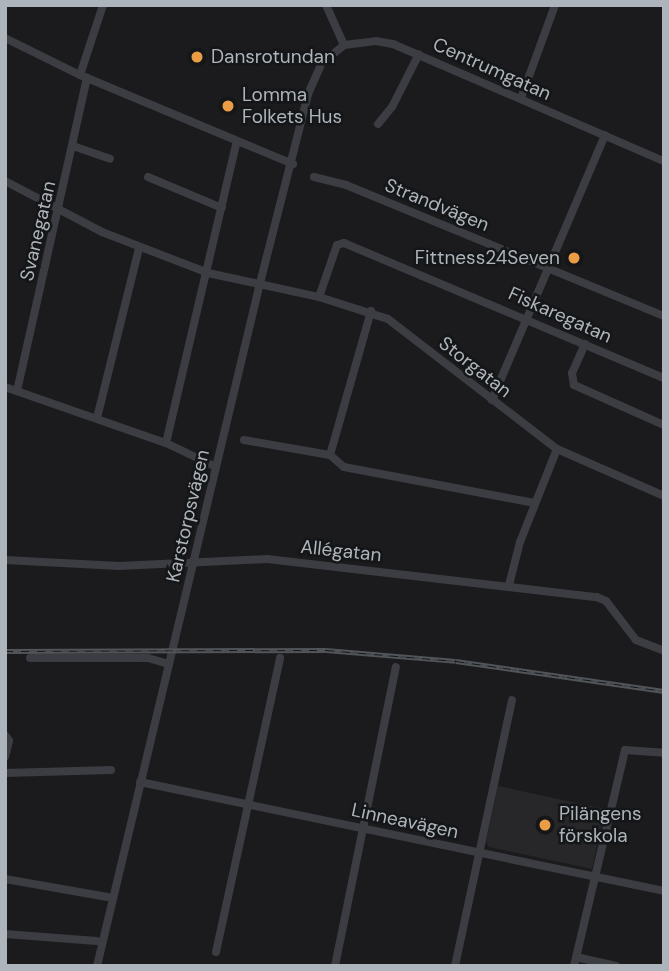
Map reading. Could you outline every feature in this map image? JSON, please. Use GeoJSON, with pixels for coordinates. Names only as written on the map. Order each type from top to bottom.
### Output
{"type":"FeatureCollection","features":[{"type":"Feature","properties":{"kind":"street","name":"Svanegatan"},"geometry":{"type":"LineString","coordinates":[[17,391],[73,146],[84,76],[103,5]]}},
{"type":"Feature","properties":{"kind":"street"},"geometry":{"type":"LineString","coordinates":[[326,5],[344,45]]}},
{"type":"Feature","properties":{"kind":"street"},"geometry":{"type":"LineString","coordinates":[[521,98],[555,5]]}},
{"type":"Feature","properties":{"kind":"street"},"geometry":{"type":"LineString","coordinates":[[5,38],[84,76],[293,164]]}},
{"type":"Feature","properties":{"kind":"street","name":"Centrumgatan"},"geometry":{"type":"LineString","coordinates":[[344,45],[376,41],[419,54],[664,161]]}},
{"type":"Feature","properties":{"kind":"street","name":"Karstorpsvägen"},"geometry":{"type":"LineString","coordinates":[[97,966],[260,283],[314,76],[344,45]]}},
{"type":"Feature","properties":{"kind":"street"},"geometry":{"type":"LineString","coordinates":[[378,124],[392,107],[419,54]]}},
{"type":"Feature","properties":{"kind":"street"},"geometry":{"type":"LineString","coordinates":[[492,400],[605,135]]}},
{"type":"Feature","properties":{"kind":"street"},"geometry":{"type":"LineString","coordinates":[[166,443],[237,141]]}},
{"type":"Feature","properties":{"kind":"street"},"geometry":{"type":"LineString","coordinates":[[73,146],[110,159]]}},
{"type":"Feature","properties":{"kind":"street"},"geometry":{"type":"LineString","coordinates":[[148,177],[222,208]]}},
{"type":"Feature","properties":{"kind":"street","name":"Strandvägen"},"geometry":{"type":"LineString","coordinates":[[314,177],[346,185],[664,316]]}},
{"type":"Feature","properties":{"kind":"street","name":"Storgatan"},"geometry":{"type":"LineString","coordinates":[[5,181],[139,248],[208,273],[319,297],[388,318],[557,449],[664,496]]}},
{"type":"Feature","properties":{"kind":"street","name":"Fiskaregatan"},"geometry":{"type":"LineString","coordinates":[[319,297],[337,246],[344,243],[527,317],[664,378]]}},
{"type":"Feature","properties":{"kind":"street"},"geometry":{"type":"LineString","coordinates":[[97,418],[139,248]]}},
{"type":"Feature","properties":{"kind":"street"},"geometry":{"type":"LineString","coordinates":[[330,455],[371,311]]}},
{"type":"Feature","properties":{"kind":"street"},"geometry":{"type":"LineString","coordinates":[[585,344],[572,373],[574,385],[664,425]]}},
{"type":"Feature","properties":{"kind":"street"},"geometry":{"type":"LineString","coordinates":[[5,387],[166,443],[216,467]]}},
{"type":"Feature","properties":{"kind":"street"},"geometry":{"type":"LineString","coordinates":[[244,440],[330,455],[344,467],[535,503]]}},
{"type":"Feature","properties":{"kind":"street"},"geometry":{"type":"LineString","coordinates":[[509,585],[535,503],[557,449]]}},
{"type":"Feature","properties":{"kind":"street","name":"Allégatan"},"geometry":{"type":"LineString","coordinates":[[5,560],[119,566],[267,559],[597,597],[606,601],[636,640],[650,648],[664,651]]}},
{"type":"Feature","properties":{"kind":"street"},"geometry":{"type":"LineString","coordinates":[[30,658],[148,658],[169,664]]}},
{"type":"Feature","properties":{"kind":"street"},"geometry":{"type":"LineString","coordinates":[[216,952],[280,658]]}},
{"type":"Feature","properties":{"kind":"street"},"geometry":{"type":"LineString","coordinates":[[335,966],[396,667]]}},
{"type":"Feature","properties":{"kind":"street"},"geometry":{"type":"LineString","coordinates":[[455,966],[512,700]]}},
{"type":"Feature","properties":{"kind":"street"},"geometry":{"type":"LineString","coordinates":[[5,757],[7,737]]}},
{"type":"Feature","properties":{"kind":"street"},"geometry":{"type":"LineString","coordinates":[[617,966],[575,961],[625,750],[633,748],[664,753]]}},
{"type":"Feature","properties":{"kind":"street"},"geometry":{"type":"LineString","coordinates":[[5,773],[111,770]]}},
{"type":"Feature","properties":{"kind":"street","name":"Linneavägen"},"geometry":{"type":"LineString","coordinates":[[140,782],[664,891]]}},
{"type":"Feature","properties":{"kind":"street"},"geometry":{"type":"LineString","coordinates":[[5,878],[107,897]]}},
{"type":"Feature","properties":{"kind":"street"},"geometry":{"type":"LineString","coordinates":[[5,934],[97,941]]}},
{"type":"Feature","properties":{"kind":"shaded area","name":"Pilängens förskola"},"geometry":{"type":"Polygon","coordinates":[[[498,786],[605,809],[592,869],[489,847],[486,842],[498,786]]]}},
{"type":"Feature","properties":{"kind":"railway"},"geometry":{"type":"LineString","coordinates":[[5,651],[326,650],[456,661],[664,691]]}},
{"type":"Feature","properties":{"kind":"place","name":"Dansrotundan"},"geometry":{"type":"Point","coordinates":[197,57]}},
{"type":"Feature","properties":{"kind":"place","name":"Lomma Folkets Hus"},"geometry":{"type":"Point","coordinates":[228,106]}},
{"type":"Feature","properties":{"kind":"place","name":"Fittness24Seven"},"geometry":{"type":"Point","coordinates":[574,258]}},
{"type":"Feature","properties":{"kind":"place","name":"Pilängens förskola"},"geometry":{"type":"Point","coordinates":[545,825]}}]}
